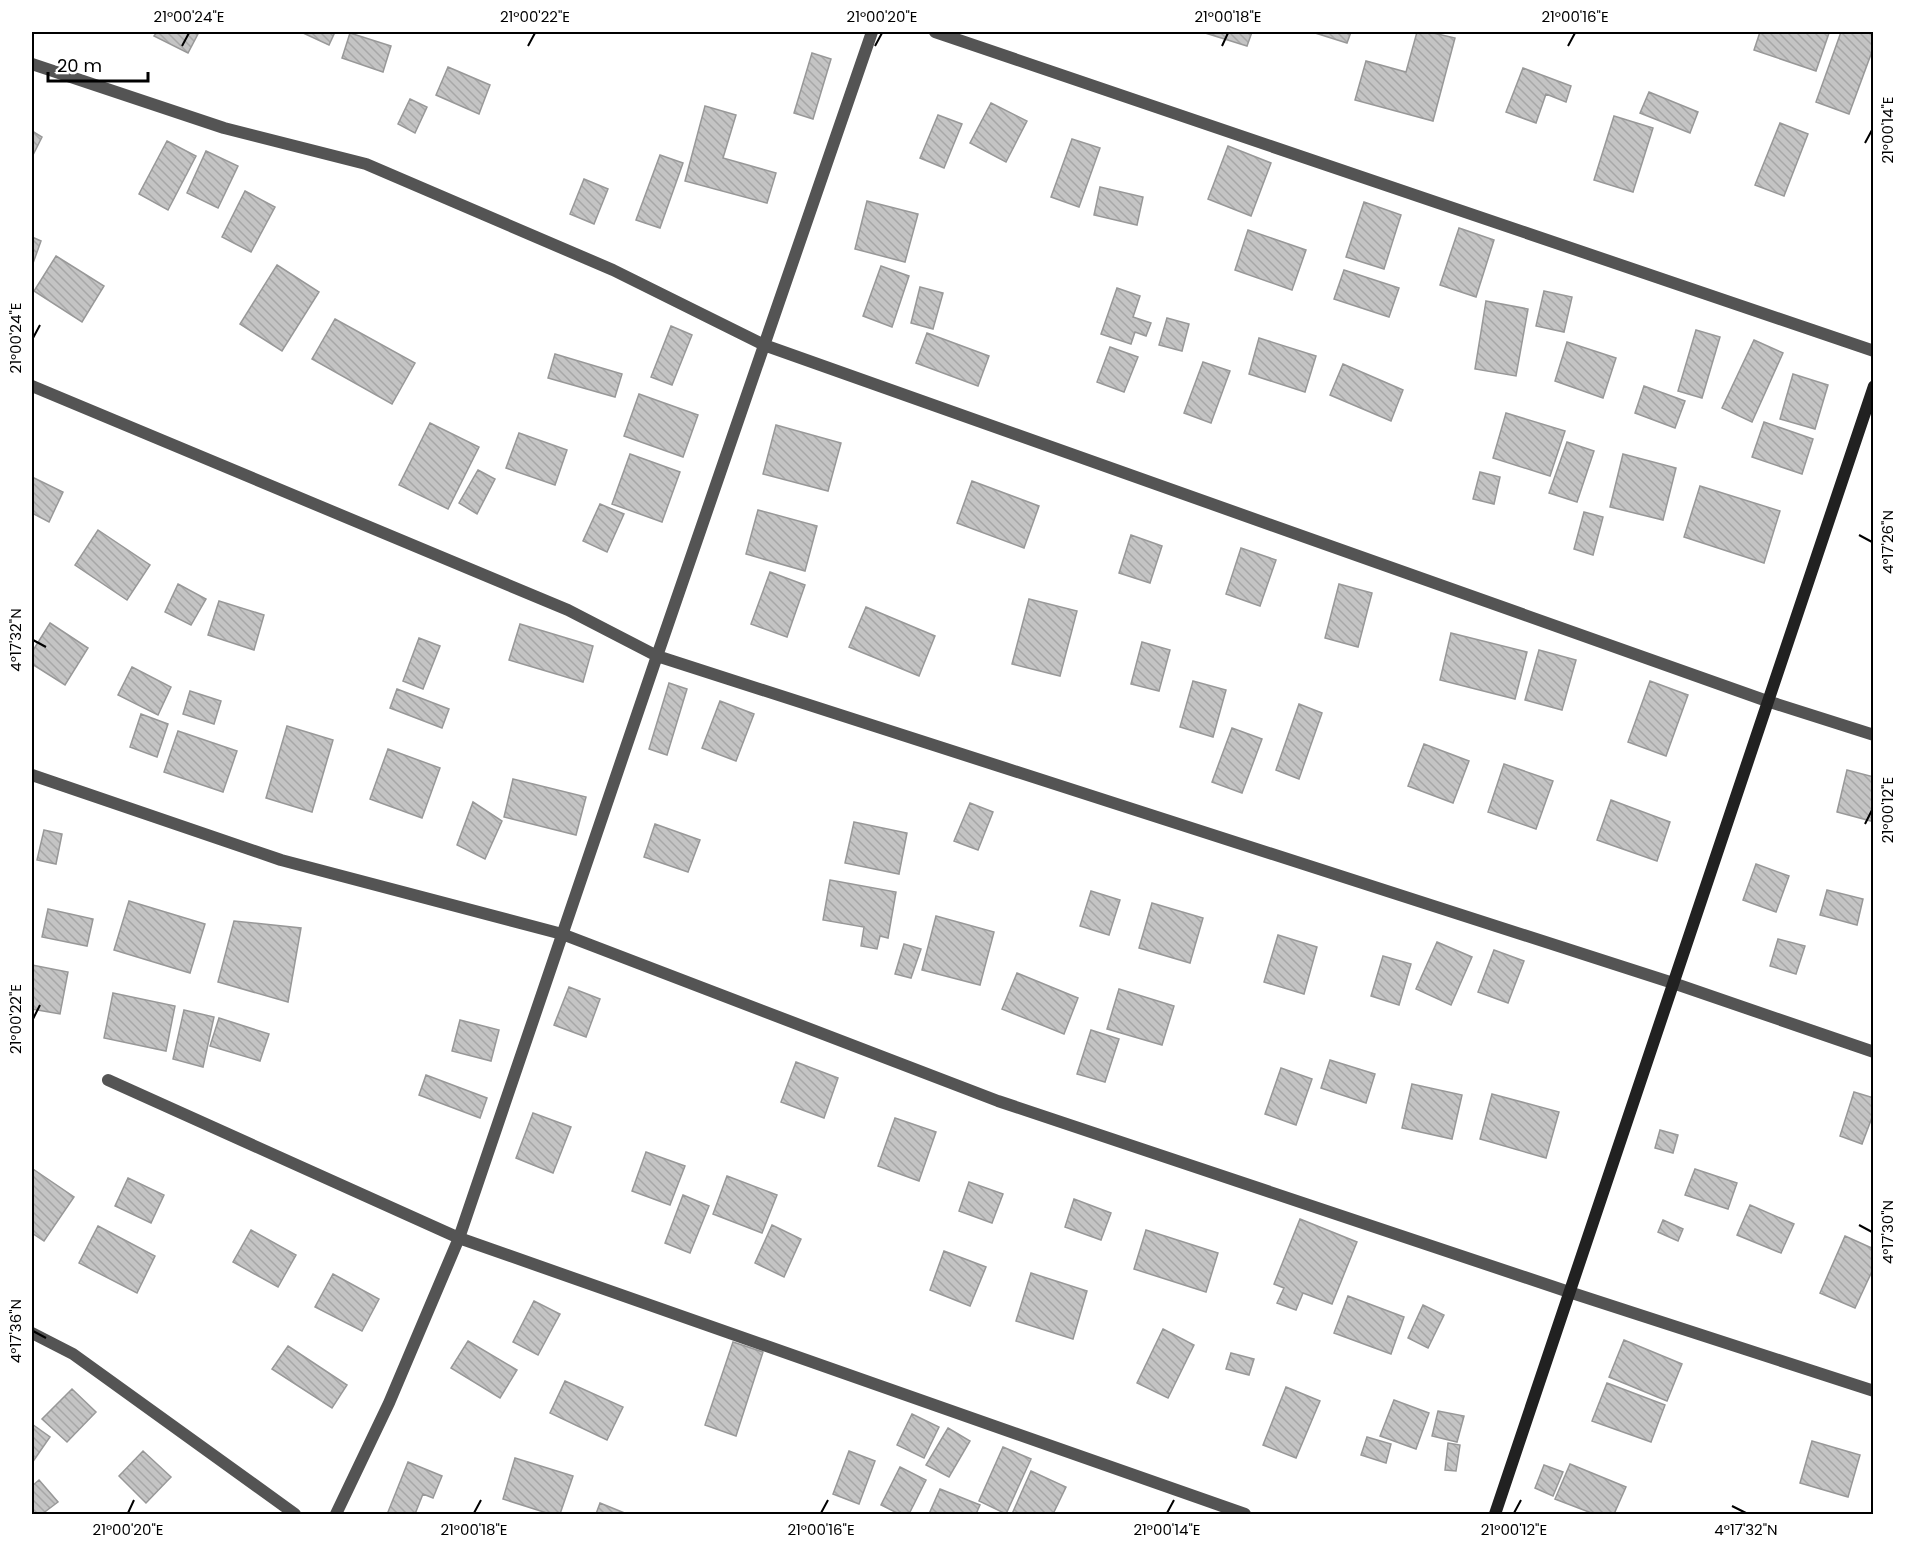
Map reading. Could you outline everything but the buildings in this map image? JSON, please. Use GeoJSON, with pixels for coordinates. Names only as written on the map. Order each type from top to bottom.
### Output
{"type":"FeatureCollection","features":[{"type":"Feature","properties":{"kind":"street"},"geometry":{"type":"LineString","coordinates":[[336,1515],[389,1403],[459,1238],[872,32]]}},
{"type":"Feature","properties":{"kind":"street"},"geometry":{"type":"LineString","coordinates":[[935,32],[1874,351]]}},
{"type":"Feature","properties":{"kind":"street"},"geometry":{"type":"LineString","coordinates":[[32,64],[224,128],[366,164],[613,270],[764,345],[1767,701],[1874,735]]}},
{"type":"Feature","properties":{"kind":"street"},"geometry":{"type":"LineString","coordinates":[[32,386],[567,610],[657,656],[1673,983],[1874,1052]]}},
{"type":"Feature","properties":{"kind":"street"},"geometry":{"type":"LineString","coordinates":[[1495,1515],[1874,386]]}},
{"type":"Feature","properties":{"kind":"street"},"geometry":{"type":"LineString","coordinates":[[32,775],[281,860],[562,934],[998,1101],[1569,1292],[1874,1391]]}},
{"type":"Feature","properties":{"kind":"street"},"geometry":{"type":"LineString","coordinates":[[108,1080],[459,1238],[1245,1515]]}},
{"type":"Feature","properties":{"kind":"street"},"geometry":{"type":"LineString","coordinates":[[32,1333],[73,1354],[295,1515]]}}]}
